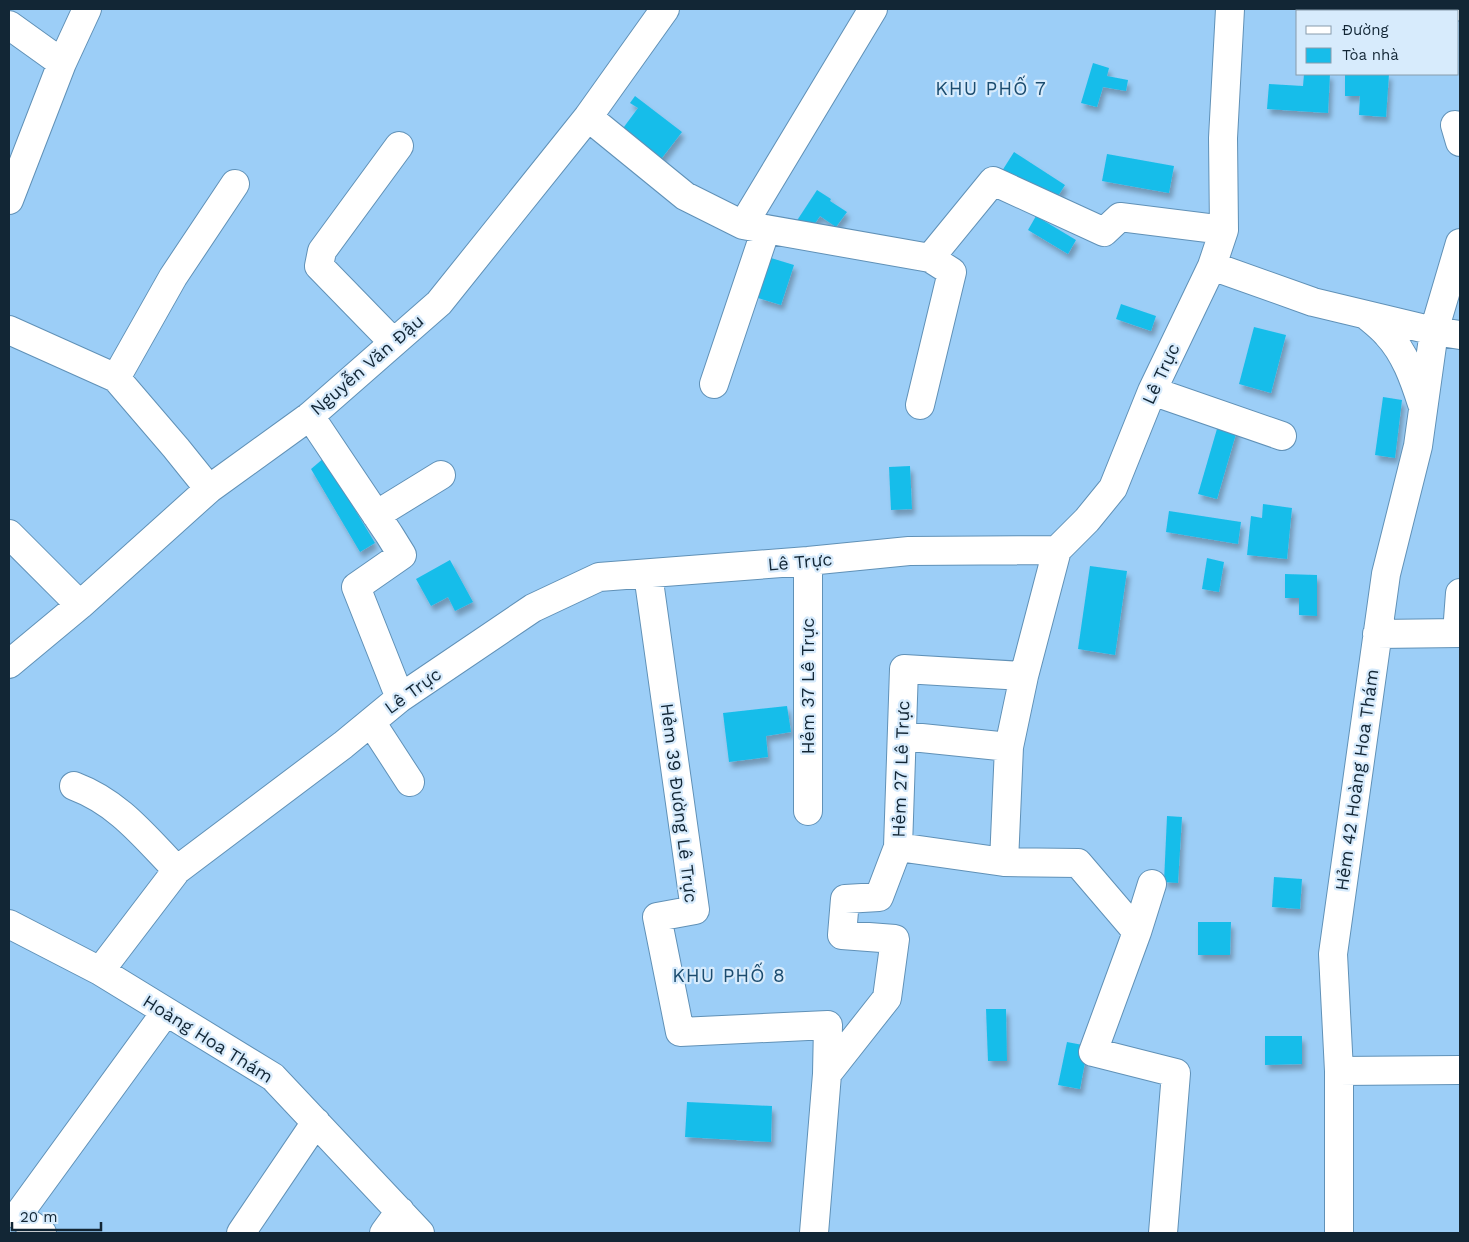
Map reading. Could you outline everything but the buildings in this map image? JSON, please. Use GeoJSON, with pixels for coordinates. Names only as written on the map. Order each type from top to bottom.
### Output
{"type":"FeatureCollection","features":[{"type":"Feature","properties":{"kind":"street"},"geometry":{"type":"LineString","coordinates":[[9,200],[62,63],[87,9]]}},
{"type":"Feature","properties":{"kind":"street","name":"Nguyễn Văn Đậu"},"geometry":{"type":"LineString","coordinates":[[9,664],[80,605],[209,489],[310,416],[439,303],[588,117],[665,9]]}},
{"type":"Feature","properties":{"kind":"street"},"geometry":{"type":"LineString","coordinates":[[714,384],[754,227],[872,9]]}},
{"type":"Feature","properties":{"kind":"street","name":"Lê Trực"},"geometry":{"type":"LineString","coordinates":[[100,971],[177,870],[400,698],[533,608],[598,577],[808,562],[909,551],[1057,550],[1087,520],[1113,488],[1152,391],[1212,266],[1224,230],[1223,138],[1230,9]]}},
{"type":"Feature","properties":{"kind":"street"},"geometry":{"type":"LineString","coordinates":[[9,26],[62,63]]}},
{"type":"Feature","properties":{"kind":"street"},"geometry":{"type":"LineString","coordinates":[[588,117],[685,196],[754,227],[930,258],[952,272],[920,405]]}},
{"type":"Feature","properties":{"kind":"street"},"geometry":{"type":"LineString","coordinates":[[393,342],[319,266],[322,251],[398,146]]}},
{"type":"Feature","properties":{"kind":"street"},"geometry":{"type":"LineString","coordinates":[[930,258],[993,181],[1104,232],[1120,217],[1224,230]]}},
{"type":"Feature","properties":{"kind":"street"},"geometry":{"type":"LineString","coordinates":[[116,378],[173,277],[235,184]]}},
{"type":"Feature","properties":{"kind":"street","name":"Hẻm 42 Hoàng Hoa Thám"},"geometry":{"type":"LineString","coordinates":[[1339,1233],[1339,1072],[1333,954],[1386,574],[1412,473],[1424,409],[1447,333],[1460,243]]}},
{"type":"Feature","properties":{"kind":"street"},"geometry":{"type":"LineString","coordinates":[[1212,266],[1313,302],[1447,333]]}},
{"type":"Feature","properties":{"kind":"street"},"geometry":{"type":"LineString","coordinates":[[1365,314],[1387,333],[1397,346],[1410,369],[1424,409]]}},
{"type":"Feature","properties":{"kind":"street"},"geometry":{"type":"LineString","coordinates":[[9,330],[116,378],[209,489]]}},
{"type":"Feature","properties":{"kind":"street"},"geometry":{"type":"LineString","coordinates":[[1152,391],[1282,436]]}},
{"type":"Feature","properties":{"kind":"street"},"geometry":{"type":"LineString","coordinates":[[310,416],[402,555],[356,588],[400,698]]}},
{"type":"Feature","properties":{"kind":"street"},"geometry":{"type":"LineString","coordinates":[[376,515],[441,475]]}},
{"type":"Feature","properties":{"kind":"street"},"geometry":{"type":"LineString","coordinates":[[9,534],[80,605]]}},
{"type":"Feature","properties":{"kind":"street"},"geometry":{"type":"LineString","coordinates":[[1004,862],[1009,747],[1024,676],[1057,550]]}},
{"type":"Feature","properties":{"kind":"street","name":"Hẻm 37 Lê Trực"},"geometry":{"type":"LineString","coordinates":[[808,562],[808,811]]}},
{"type":"Feature","properties":{"kind":"street","name":"Hẻm 39 Đường Lê Trực"},"geometry":{"type":"LineString","coordinates":[[648,574],[696,910],[657,917],[680,1032],[828,1026],[827,1074]]}},
{"type":"Feature","properties":{"kind":"street"},"geometry":{"type":"LineString","coordinates":[[1377,634],[1458,634],[1460,593]]}},
{"type":"Feature","properties":{"kind":"street","name":"Hẻm 27 Lê Trực"},"geometry":{"type":"LineString","coordinates":[[1024,676],[904,669],[898,847],[1004,862],[1078,863],[1138,932]]}},
{"type":"Feature","properties":{"kind":"street"},"geometry":{"type":"LineString","coordinates":[[371,722],[410,782]]}},
{"type":"Feature","properties":{"kind":"street"},"geometry":{"type":"LineString","coordinates":[[902,736],[1009,747]]}},
{"type":"Feature","properties":{"kind":"street"},"geometry":{"type":"LineString","coordinates":[[74,786],[90,792],[127,816],[177,870]]}},
{"type":"Feature","properties":{"kind":"street"},"geometry":{"type":"LineString","coordinates":[[814,1233],[827,1074],[887,998],[895,940],[842,935],[845,899],[879,897],[898,847]]}},
{"type":"Feature","properties":{"kind":"street"},"geometry":{"type":"LineString","coordinates":[[1152,884],[1138,932],[1092,1052],[1176,1073],[1163,1233]]}},
{"type":"Feature","properties":{"kind":"street","name":"Hoàng Hoa Thám"},"geometry":{"type":"LineString","coordinates":[[9,924],[100,971],[273,1077],[420,1233]]}},
{"type":"Feature","properties":{"kind":"street"},"geometry":{"type":"LineString","coordinates":[[42,1233],[18,1215],[166,1012]]}},
{"type":"Feature","properties":{"kind":"street"},"geometry":{"type":"LineString","coordinates":[[1339,1072],[1460,1070]]}},
{"type":"Feature","properties":{"kind":"street"},"geometry":{"type":"LineString","coordinates":[[241,1233],[316,1122]]}},
{"type":"Feature","properties":{"kind":"street"},"geometry":{"type":"LineString","coordinates":[[384,1233],[400,1211]]}},
{"type":"Feature","properties":{"kind":"district","name":"KHU PHỐ 7"},"geometry":{"type":"Point","coordinates":[991,88]}},
{"type":"Feature","properties":{"kind":"district","name":"KHU PHỐ 8"},"geometry":{"type":"Point","coordinates":[729,975]}}]}
